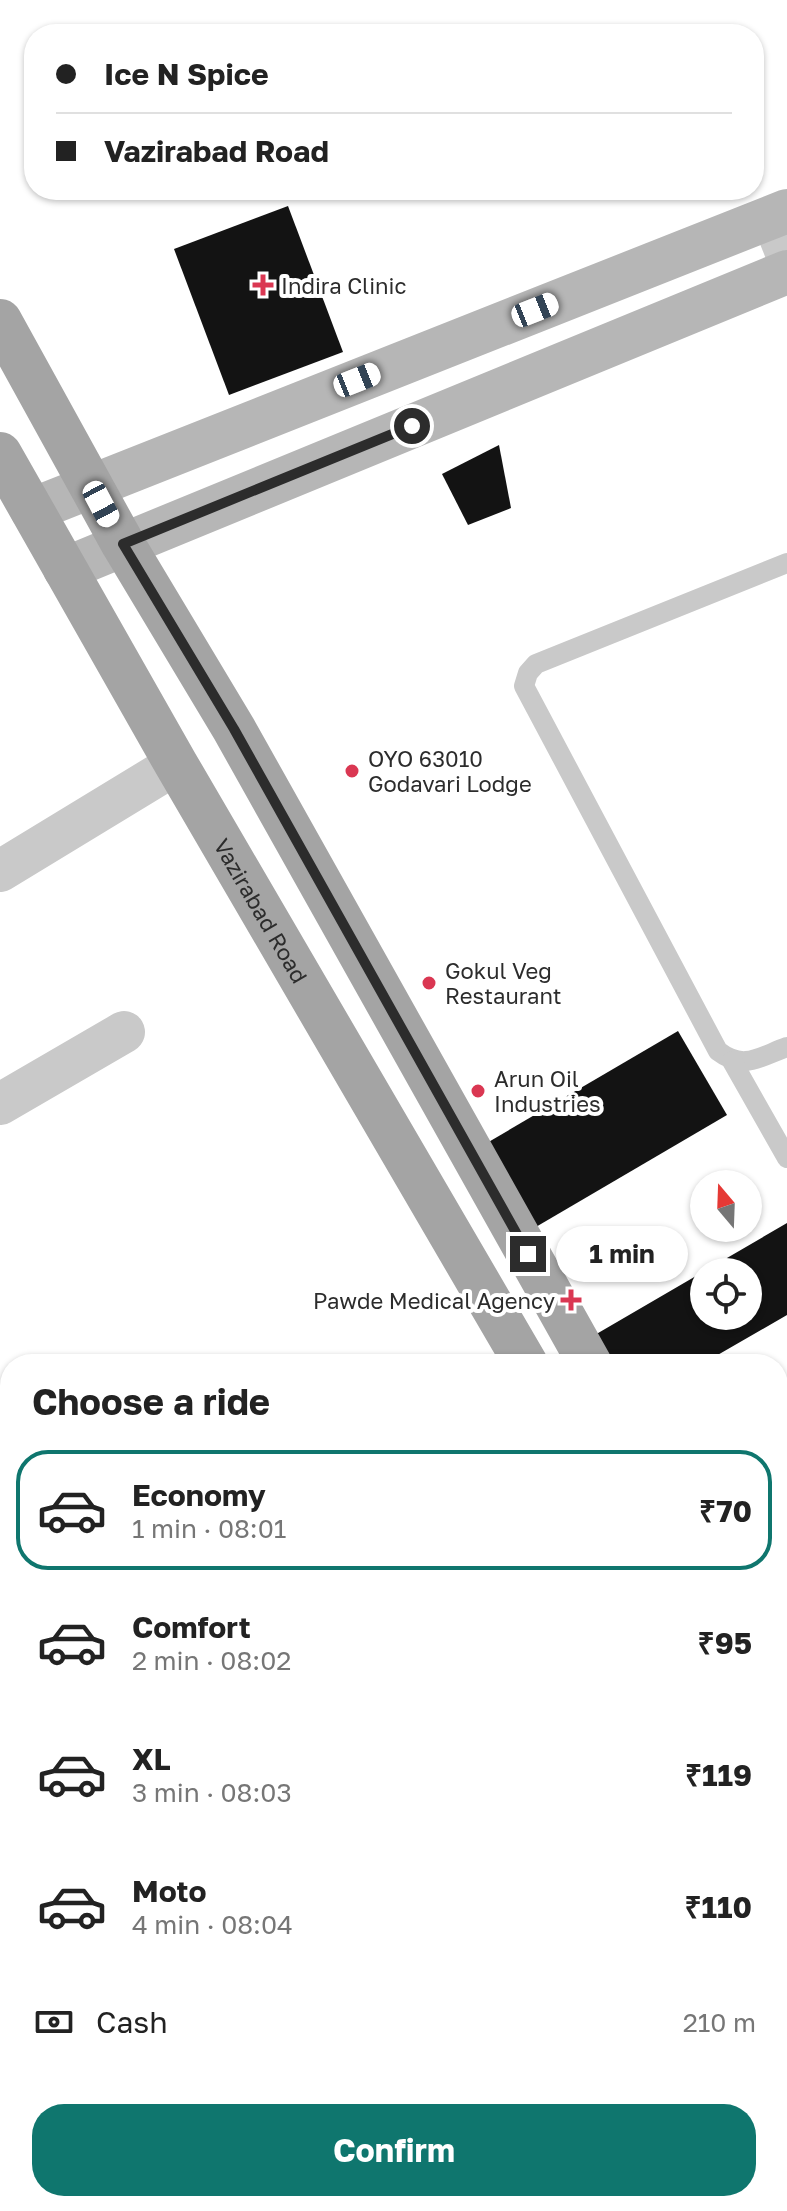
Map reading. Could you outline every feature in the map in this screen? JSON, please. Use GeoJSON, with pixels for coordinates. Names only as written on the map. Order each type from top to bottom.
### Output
{"type":"FeatureCollection","features":[{"type":"Feature","properties":{"kind":"main road"},"geometry":{"type":"LineString","coordinates":[[32,510],[91,484],[782,228]]}},
{"type":"Feature","properties":{"kind":"main road"},"geometry":{"type":"LineString","coordinates":[[65,569],[787,272]]}},
{"type":"Feature","properties":{"kind":"main road"},"geometry":{"type":"LineString","coordinates":[[0,321],[123,544],[234,729],[584,1354]]}},
{"type":"Feature","properties":{"kind":"main road","name":"Vazirabad Road"},"geometry":{"type":"LineString","coordinates":[[0,454],[176,764],[520,1354]]}},
{"type":"Feature","properties":{"kind":"street"},"geometry":{"type":"LineString","coordinates":[[0,871],[176,764]]}},
{"type":"Feature","properties":{"kind":"street"},"geometry":{"type":"LineString","coordinates":[[0,1104],[124,1032]]}},
{"type":"Feature","properties":{"kind":"lane"},"geometry":{"type":"LineString","coordinates":[[787,563],[536,664],[528,673],[524,686],[718,1051],[732,1061],[787,1158]]}},
{"type":"Feature","properties":{"kind":"lane"},"geometry":{"type":"LineString","coordinates":[[732,1061],[745,1063],[787,1047]]}},
{"type":"Feature","properties":{"kind":"building"},"geometry":{"type":"Polygon","coordinates":[[[288,206],[343,352],[229,395],[174,249],[288,206]]]}},
{"type":"Feature","properties":{"kind":"building"},"geometry":{"type":"Polygon","coordinates":[[[499,445],[511,508],[468,525],[442,474],[499,445]]]}},
{"type":"Feature","properties":{"kind":"building"},"geometry":{"type":"Polygon","coordinates":[[[678,1031],[727,1115],[529,1231],[480,1147],[678,1031]]]}},
{"type":"Feature","properties":{"kind":"building"},"geometry":{"type":"Polygon","coordinates":[[[787,1223],[787,1315],[762,1329],[762,1258],[727,1258],[754,1242],[762,1242],[762,1238],[787,1223]]]}},
{"type":"Feature","properties":{"kind":"building"},"geometry":{"type":"Polygon","coordinates":[[[690,1280],[690,1330],[761,1330],[719,1354],[603,1354],[593,1336],[690,1280]]]}},
{"type":"Feature","properties":{"kind":"place","name":"Indira Clinic"},"geometry":{"type":"Point","coordinates":[263,285]}},
{"type":"Feature","properties":{"kind":"place","name":"OYO 63010 Godavari Lodge"},"geometry":{"type":"Point","coordinates":[352,771]}},
{"type":"Feature","properties":{"kind":"place","name":"Gokul Veg Restaurant"},"geometry":{"type":"Point","coordinates":[429,983]}},
{"type":"Feature","properties":{"kind":"place","name":"Arun Oil Industries"},"geometry":{"type":"Point","coordinates":[478,1091]}},
{"type":"Feature","properties":{"kind":"place","name":"Pawde Medical Agency"},"geometry":{"type":"Point","coordinates":[571,1300]}},
{"type":"Feature","properties":{"kind":"route"},"geometry":{"type":"LineString","coordinates":[[412,426],[123,544],[234,729],[528,1254]]}}]}
